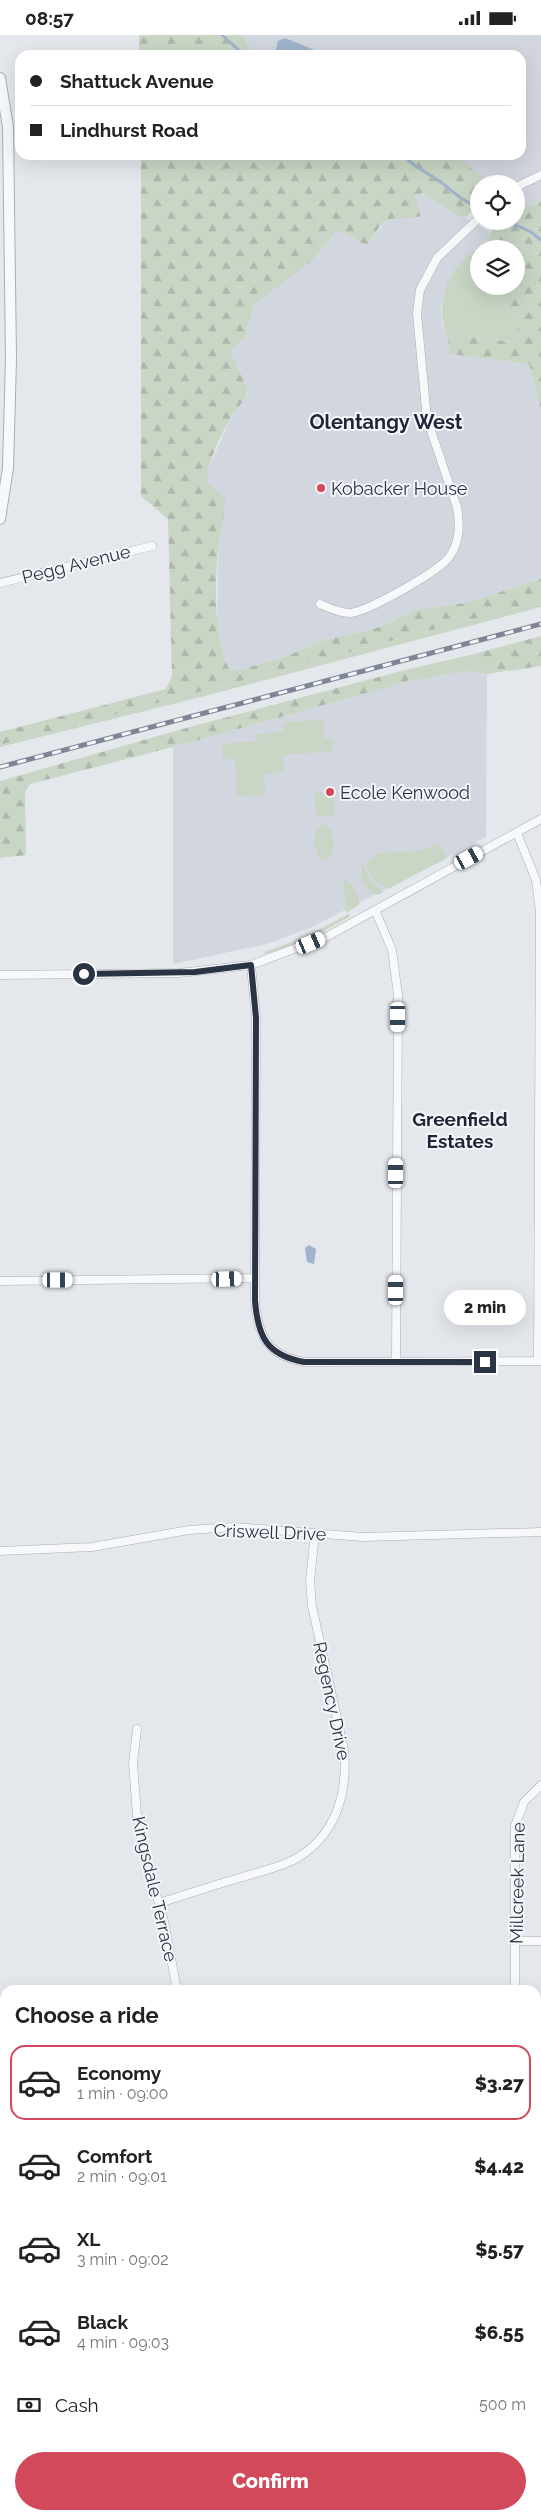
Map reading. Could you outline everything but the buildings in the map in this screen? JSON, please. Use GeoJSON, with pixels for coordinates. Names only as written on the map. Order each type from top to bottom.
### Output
{"type":"FeatureCollection","features":[{"type":"Feature","properties":{"kind":"street"},"geometry":{"type":"LineString","coordinates":[[0,78],[8,127],[10,329],[8,468],[0,519]]}},
{"type":"Feature","properties":{"kind":"street"},"geometry":{"type":"LineString","coordinates":[[525,183],[541,175]]}},
{"type":"Feature","properties":{"kind":"street"},"geometry":{"type":"LineString","coordinates":[[320,604],[346,613],[374,605],[433,571],[446,561],[454,549],[459,521],[457,507],[427,419],[417,314],[420,290],[437,258],[470,227]]}},
{"type":"Feature","properties":{"kind":"street","name":"Pegg Avenue"},"geometry":{"type":"LineString","coordinates":[[0,583],[152,546]]}},
{"type":"Feature","properties":{"kind":"street"},"geometry":{"type":"LineString","coordinates":[[0,975],[179,973],[251,965],[328,935],[541,819]]}},
{"type":"Feature","properties":{"kind":"street"},"geometry":{"type":"LineString","coordinates":[[251,965],[256,1018],[254,1278],[257,1324],[269,1345],[275,1352],[288,1359],[304,1362],[540,1361],[540,911],[536,879],[517,833]]}},
{"type":"Feature","properties":{"kind":"street"},"geometry":{"type":"LineString","coordinates":[[375,911],[392,950],[398,995],[396,1362]]}},
{"type":"Feature","properties":{"kind":"street"},"geometry":{"type":"LineString","coordinates":[[0,1281],[254,1278]]}},
{"type":"Feature","properties":{"kind":"street","name":"Criswell Drive"},"geometry":{"type":"LineString","coordinates":[[0,1551],[92,1547],[189,1530],[234,1527],[372,1537],[541,1532]]}},
{"type":"Feature","properties":{"kind":"street","name":"Regency Drive"},"geometry":{"type":"LineString","coordinates":[[158,1903],[296,1858],[316,1843],[331,1825],[342,1801],[346,1774],[344,1750],[312,1606],[310,1581],[315,1533]]}},
{"type":"Feature","properties":{"kind":"street","name":"Kingsdale Terrace"},"geometry":{"type":"LineString","coordinates":[[137,1729],[133,1763],[137,1815],[143,1849],[169,1945],[176,1985]]}},
{"type":"Feature","properties":{"kind":"street","name":"Millcreek Lane"},"geometry":{"type":"LineString","coordinates":[[515,1985],[515,1826],[524,1802],[541,1785]]}},
{"type":"Feature","properties":{"kind":"street"},"geometry":{"type":"LineString","coordinates":[[515,1941],[541,1941]]}},
{"type":"Feature","properties":{"kind":"shaded area"},"geometry":{"type":"Polygon","coordinates":[[[242,35],[541,35],[541,201],[525,207],[525,175],[478,175],[461,160],[526,160],[526,50],[251,50],[242,35]]]}},
{"type":"Feature","properties":{"kind":"shaded area"},"geometry":{"type":"Polygon","coordinates":[[[422,193],[470,221],[470,230],[487,230],[490,232],[487,240],[470,240],[470,256],[455,272],[444,292],[441,307],[442,324],[448,339],[450,354],[529,364],[541,410],[541,579],[466,603],[415,610],[380,627],[322,641],[282,658],[235,671],[229,669],[222,654],[217,633],[218,548],[225,508],[207,482],[207,472],[230,419],[247,396],[248,390],[231,356],[232,349],[245,338],[253,306],[313,260],[336,231],[345,231],[364,245],[368,244],[383,224],[391,218],[417,218],[415,196],[422,193]]]}},
{"type":"Feature","properties":{"kind":"shaded area","name":"Ecole Kenwood"},"geometry":{"type":"Polygon","coordinates":[[[464,671],[487,674],[486,837],[310,928],[267,944],[173,964],[173,747],[407,682],[464,671]]]}},
{"type":"Feature","properties":{"kind":"green space"},"geometry":{"type":"Polygon","coordinates":[[[139,35],[242,35],[251,50],[139,50],[139,35]]]}},
{"type":"Feature","properties":{"kind":"green space"},"geometry":{"type":"Polygon","coordinates":[[[141,160],[461,160],[480,175],[470,175],[470,213],[466,217],[457,215],[422,193],[415,196],[421,215],[387,221],[380,226],[368,244],[364,244],[346,233],[336,231],[313,260],[253,306],[245,338],[232,349],[231,355],[248,390],[247,394],[232,415],[218,442],[209,467],[207,482],[225,498],[216,577],[216,610],[220,641],[229,669],[236,671],[282,658],[322,641],[380,627],[415,610],[466,603],[541,579],[541,601],[0,745],[0,732],[166,689],[172,676],[168,519],[141,496],[141,160]]]}},
{"type":"Feature","properties":{"kind":"green space"},"geometry":{"type":"Polygon","coordinates":[[[541,201],[541,410],[529,364],[450,354],[448,339],[456,334],[508,342],[517,339],[518,332],[514,318],[498,295],[525,295],[525,240],[487,240],[492,230],[525,230],[525,207],[541,201]]]}},
{"type":"Feature","properties":{"kind":"green space"},"geometry":{"type":"Polygon","coordinates":[[[470,255],[470,295],[498,295],[514,318],[518,332],[517,339],[508,342],[456,334],[448,339],[442,315],[442,302],[450,279],[470,255]]]}},
{"type":"Feature","properties":{"kind":"green space"},"geometry":{"type":"Polygon","coordinates":[[[541,601],[541,607],[201,697],[0,747],[0,745],[541,601]]]}},
{"type":"Feature","properties":{"kind":"green space"},"geometry":{"type":"Polygon","coordinates":[[[541,636],[541,666],[487,674],[474,654],[541,636]]]}},
{"type":"Feature","properties":{"kind":"green space"},"geometry":{"type":"Polygon","coordinates":[[[474,654],[487,674],[464,671],[407,682],[410,675],[405,670],[474,654]]]}},
{"type":"Feature","properties":{"kind":"green space"},"geometry":{"type":"Polygon","coordinates":[[[405,670],[410,675],[407,682],[173,747],[30,784],[25,792],[26,855],[0,858],[0,781],[186,728],[405,670]]]}},
{"type":"Feature","properties":{"kind":"green space"},"geometry":{"type":"Polygon","coordinates":[[[324,720],[324,738],[332,738],[333,751],[283,755],[284,772],[264,774],[265,795],[237,796],[235,759],[223,759],[222,744],[256,741],[257,734],[284,731],[284,722],[324,720]]]}},
{"type":"Feature","properties":{"kind":"green space"},"geometry":{"type":"Polygon","coordinates":[[[334,792],[335,815],[316,816],[314,793],[334,792]]]}},
{"type":"Feature","properties":{"kind":"green space"},"geometry":{"type":"Polygon","coordinates":[[[323,824],[330,828],[334,845],[331,854],[325,860],[319,857],[314,844],[316,830],[323,824]]]}},
{"type":"Feature","properties":{"kind":"green space"},"geometry":{"type":"Polygon","coordinates":[[[439,843],[447,858],[388,889],[374,880],[366,865],[376,854],[423,850],[439,843]]]}},
{"type":"Feature","properties":{"kind":"green space"},"geometry":{"type":"Polygon","coordinates":[[[362,863],[372,882],[384,892],[377,895],[369,890],[362,878],[362,863]]]}},
{"type":"Feature","properties":{"kind":"green space"},"geometry":{"type":"Polygon","coordinates":[[[343,879],[355,890],[359,901],[359,905],[346,913],[343,879]]]}},
{"type":"Feature","properties":{"kind":"green space"},"geometry":{"type":"Polygon","coordinates":[[[350,913],[349,917],[308,938],[276,951],[265,954],[264,952],[303,938],[350,913]]]}},
{"type":"Feature","properties":{"kind":"water"},"geometry":{"type":"Polygon","coordinates":[[[285,38],[315,50],[276,50],[278,41],[285,38]]]}},
{"type":"Feature","properties":{"kind":"water"},"geometry":{"type":"Polygon","coordinates":[[[309,1245],[316,1249],[314,1264],[307,1262],[305,1248],[309,1245]]]}},
{"type":"Feature","properties":{"kind":"waterway"},"geometry":{"type":"LineString","coordinates":[[222,35],[238,50]]}},
{"type":"Feature","properties":{"kind":"waterway"},"geometry":{"type":"LineString","coordinates":[[408,160],[470,203]]}},
{"type":"Feature","properties":{"kind":"waterway"},"geometry":{"type":"LineString","coordinates":[[525,229],[541,240]]}},
{"type":"Feature","properties":{"kind":"railway"},"geometry":{"type":"LineString","coordinates":[[0,767],[541,624]]}},
{"type":"Feature","properties":{"kind":"place","name":"Kobacker House"},"geometry":{"type":"Point","coordinates":[321,488]}},
{"type":"Feature","properties":{"kind":"place","name":"Ecole Kenwood"},"geometry":{"type":"Point","coordinates":[330,792]}},
{"type":"Feature","properties":{"kind":"district","name":"Olentangy West"},"geometry":{"type":"Point","coordinates":[386,422]}},
{"type":"Feature","properties":{"kind":"district","name":"Greenfield Estates"},"geometry":{"type":"Point","coordinates":[460,1130]}},
{"type":"Feature","properties":{"kind":"route"},"geometry":{"type":"LineString","coordinates":[[84,974],[179,973],[251,965],[256,1018],[255,1301],[257,1324],[262,1335],[275,1352],[288,1359],[304,1362],[485,1362]]}}]}
